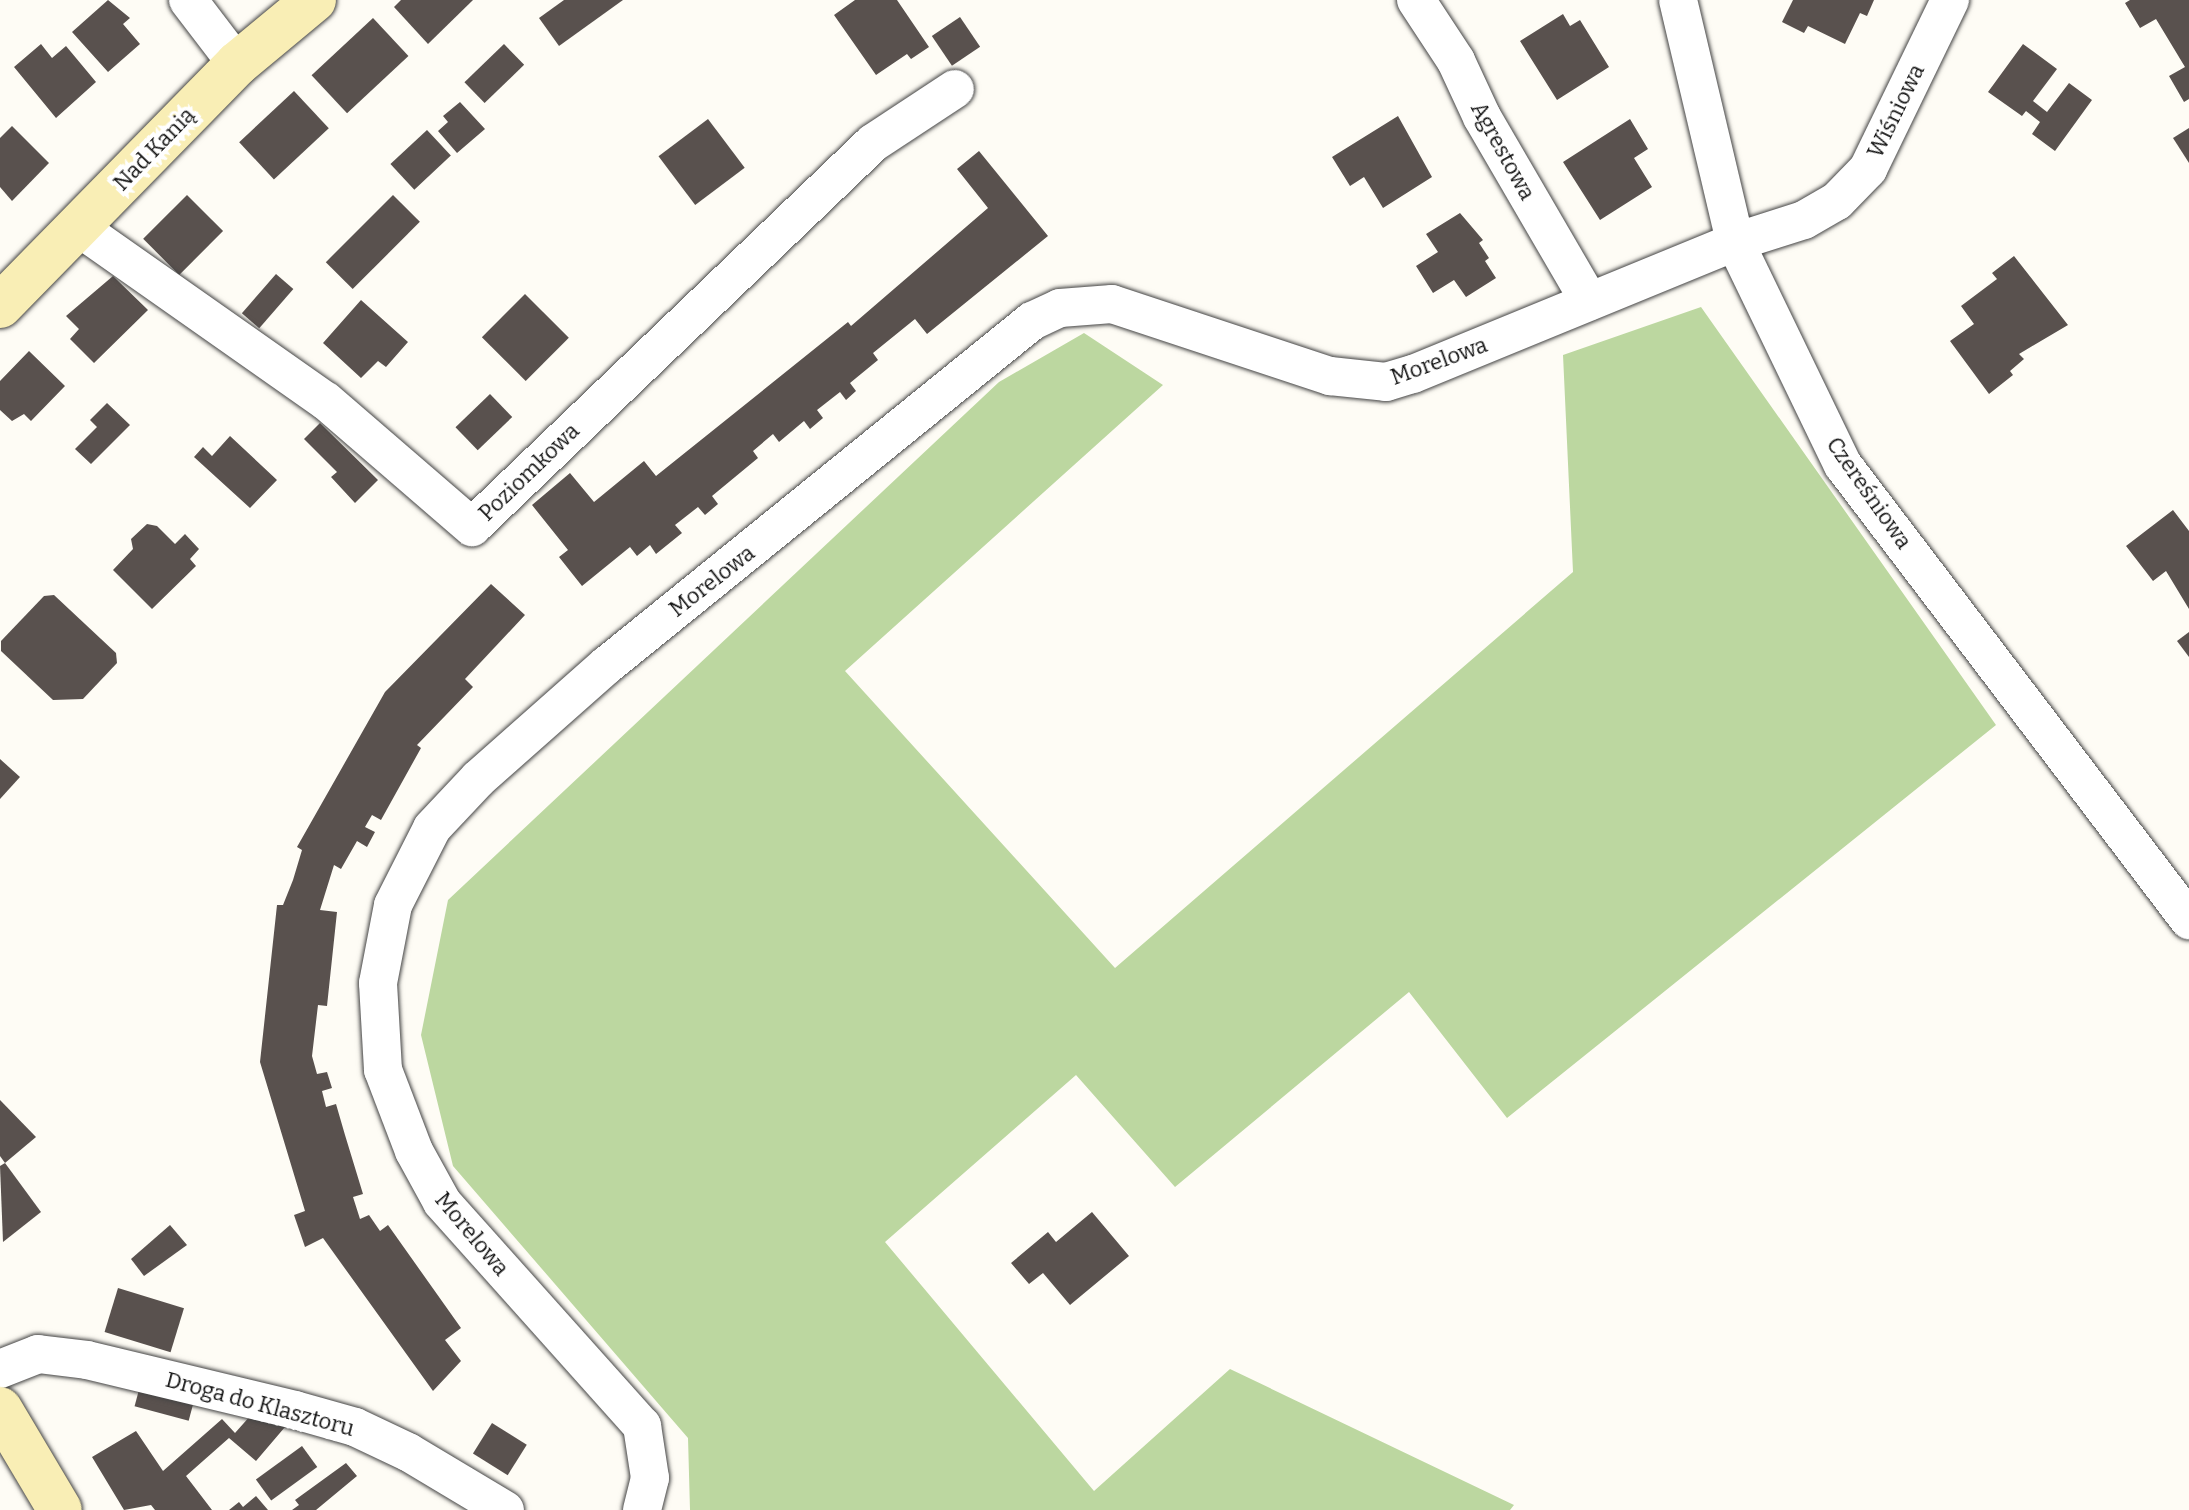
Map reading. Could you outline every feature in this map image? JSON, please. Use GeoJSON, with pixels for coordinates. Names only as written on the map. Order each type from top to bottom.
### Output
{"type":"FeatureCollection","features":[{"type":"Feature","properties":{"kind":"street"},"geometry":{"type":"LineString","coordinates":[[188,0],[237,64]]}},
{"type":"Feature","properties":{"kind":"street","name":"Nad Kanią"},"geometry":{"type":"LineString","coordinates":[[0,306],[237,64],[314,0]]}},
{"type":"Feature","properties":{"kind":"street","name":"Agrestowa"},"geometry":{"type":"LineString","coordinates":[[1416,0],[1456,61],[1482,117],[1589,301]]}},
{"type":"Feature","properties":{"kind":"street","name":"Czereśniowa"},"geometry":{"type":"LineString","coordinates":[[1678,0],[1735,242],[1843,465],[2189,920]]}},
{"type":"Feature","properties":{"kind":"street","name":"Wiśniowa"},"geometry":{"type":"LineString","coordinates":[[1735,242],[1804,220],[1837,201],[1868,169],[1950,0]]}},
{"type":"Feature","properties":{"kind":"street","name":"Poziomkowa"},"geometry":{"type":"LineString","coordinates":[[78,227],[326,401],[472,527],[873,143],[955,89]]}},
{"type":"Feature","properties":{"kind":"street","name":"Morelowa"},"geometry":{"type":"LineString","coordinates":[[642,1510],[650,1478],[642,1426],[442,1202],[414,1151],[383,1070],[378,983],[393,905],[432,828],[478,779],[607,665],[840,480],[1000,345],[1060,308],[1112,304],[1287,366],[1386,382],[1735,242]]}},
{"type":"Feature","properties":{"kind":"street","name":"Droga do Klasztoru"},"geometry":{"type":"LineString","coordinates":[[0,1369],[38,1354],[87,1360],[295,1410],[355,1427],[408,1452],[505,1510]]}},
{"type":"Feature","properties":{"kind":"street"},"geometry":{"type":"LineString","coordinates":[[0,1409],[60,1510]]}},
{"type":"Feature","properties":{"kind":"green space"},"geometry":{"type":"Polygon","coordinates":[[[1701,307],[1996,725],[1507,1118],[1409,992],[1175,1187],[1076,1075],[885,1242],[1094,1491],[1230,1369],[1514,1505],[1510,1510],[690,1510],[688,1438],[453,1166],[421,1035],[448,900],[999,382],[1084,333],[1163,385],[845,671],[1115,968],[1573,572],[1563,355],[1701,307]]]}},
{"type":"Feature","properties":{"kind":"building"},"geometry":{"type":"Polygon","coordinates":[[[108,0],[130,18],[123,24],[140,44],[108,72],[72,32],[108,0]]]}},
{"type":"Feature","properties":{"kind":"building"},"geometry":{"type":"Polygon","coordinates":[[[401,0],[473,0],[428,44],[394,7],[401,0]]]}},
{"type":"Feature","properties":{"kind":"building"},"geometry":{"type":"Polygon","coordinates":[[[564,0],[623,0],[559,46],[539,18],[564,0]]]}},
{"type":"Feature","properties":{"kind":"building"},"geometry":{"type":"Polygon","coordinates":[[[855,0],[897,0],[929,47],[911,59],[907,54],[876,75],[834,15],[855,0]]]}},
{"type":"Feature","properties":{"kind":"building"},"geometry":{"type":"Polygon","coordinates":[[[1793,0],[1874,0],[1867,16],[1860,13],[1845,44],[1808,26],[1804,33],[1782,22],[1793,0]]]}},
{"type":"Feature","properties":{"kind":"building"},"geometry":{"type":"Polygon","coordinates":[[[2130,0],[2189,0],[2189,99],[2184,102],[2169,76],[2185,67],[2156,19],[2140,28],[2125,3],[2130,0]]]}},
{"type":"Feature","properties":{"kind":"building"},"geometry":{"type":"Polygon","coordinates":[[[1563,14],[1570,26],[1580,20],[1609,67],[1557,100],[1520,41],[1563,14]]]}},
{"type":"Feature","properties":{"kind":"building"},"geometry":{"type":"Polygon","coordinates":[[[960,17],[980,47],[952,66],[932,36],[960,17]]]}},
{"type":"Feature","properties":{"kind":"building"},"geometry":{"type":"Polygon","coordinates":[[[373,18],[408,56],[347,113],[312,75],[373,18]]]}},
{"type":"Feature","properties":{"kind":"building"},"geometry":{"type":"Polygon","coordinates":[[[41,44],[52,58],[66,46],[96,82],[56,118],[14,67],[41,44]]]}},
{"type":"Feature","properties":{"kind":"building"},"geometry":{"type":"Polygon","coordinates":[[[504,44],[524,65],[485,103],[464,82],[504,44]]]}},
{"type":"Feature","properties":{"kind":"building"},"geometry":{"type":"Polygon","coordinates":[[[2023,44],[2057,69],[2033,101],[2047,112],[2069,83],[2092,100],[2055,151],[2032,134],[2040,122],[2026,111],[2022,116],[1988,92],[2023,44]]]}},
{"type":"Feature","properties":{"kind":"building"},"geometry":{"type":"Polygon","coordinates":[[[294,91],[329,128],[274,179],[239,142],[294,91]]]}},
{"type":"Feature","properties":{"kind":"building"},"geometry":{"type":"Polygon","coordinates":[[[460,102],[485,129],[457,153],[438,131],[448,122],[443,116],[460,102]]]}},
{"type":"Feature","properties":{"kind":"building"},"geometry":{"type":"Polygon","coordinates":[[[1398,116],[1432,177],[1383,208],[1364,177],[1350,186],[1332,157],[1398,116]]]}},
{"type":"Feature","properties":{"kind":"building"},"geometry":{"type":"Polygon","coordinates":[[[708,119],[745,168],[695,205],[658,156],[708,119]]]}},
{"type":"Feature","properties":{"kind":"building"},"geometry":{"type":"Polygon","coordinates":[[[1630,119],[1648,149],[1634,158],[1652,187],[1600,220],[1563,162],[1630,119]]]}},
{"type":"Feature","properties":{"kind":"building"},"geometry":{"type":"Polygon","coordinates":[[[12,126],[49,163],[12,201],[0,187],[0,138],[12,126]]]}},
{"type":"Feature","properties":{"kind":"building"},"geometry":{"type":"Polygon","coordinates":[[[2189,128],[2189,163],[2173,138],[2189,128]]]}},
{"type":"Feature","properties":{"kind":"building"},"geometry":{"type":"Polygon","coordinates":[[[427,130],[451,156],[414,190],[390,164],[427,130]]]}},
{"type":"Feature","properties":{"kind":"building"},"geometry":{"type":"Polygon","coordinates":[[[979,151],[1048,236],[927,334],[915,319],[873,353],[878,360],[850,383],[856,391],[846,400],[840,392],[817,410],[823,418],[810,429],[804,421],[779,442],[773,434],[753,451],[758,458],[712,496],[718,504],[705,515],[698,507],[675,525],[682,533],[656,554],[650,545],[637,556],[630,547],[582,586],[559,557],[568,550],[532,505],[570,473],[594,502],[644,461],[656,476],[848,322],[851,326],[988,208],[957,169],[979,151]]]}},
{"type":"Feature","properties":{"kind":"building"},"geometry":{"type":"Polygon","coordinates":[[[187,195],[223,231],[179,275],[143,239],[187,195]]]}},
{"type":"Feature","properties":{"kind":"building"},"geometry":{"type":"Polygon","coordinates":[[[393,195],[420,222],[353,289],[326,262],[393,195]]]}},
{"type":"Feature","properties":{"kind":"building"},"geometry":{"type":"Polygon","coordinates":[[[1460,213],[1483,240],[1479,243],[1489,258],[1485,261],[1496,278],[1466,297],[1454,280],[1433,293],[1416,266],[1438,252],[1426,234],[1460,213]]]}},
{"type":"Feature","properties":{"kind":"building"},"geometry":{"type":"Polygon","coordinates":[[[2014,256],[2068,325],[2019,354],[2024,359],[2010,371],[2013,375],[1989,394],[1950,341],[1974,324],[1961,306],[1997,279],[1992,273],[2014,256]]]}},
{"type":"Feature","properties":{"kind":"building"},"geometry":{"type":"Polygon","coordinates":[[[276,274],[293,289],[259,328],[242,313],[276,274]]]}},
{"type":"Feature","properties":{"kind":"building"},"geometry":{"type":"Polygon","coordinates":[[[113,276],[148,310],[94,363],[70,339],[79,329],[66,316],[113,276]]]}},
{"type":"Feature","properties":{"kind":"building"},"geometry":{"type":"Polygon","coordinates":[[[525,294],[569,338],[526,381],[482,337],[525,294]]]}},
{"type":"Feature","properties":{"kind":"building"},"geometry":{"type":"Polygon","coordinates":[[[361,300],[408,342],[386,367],[378,361],[361,378],[323,343],[361,300]]]}},
{"type":"Feature","properties":{"kind":"building"},"geometry":{"type":"Polygon","coordinates":[[[29,351],[65,386],[31,421],[24,414],[12,421],[0,410],[0,381],[29,351]]]}},
{"type":"Feature","properties":{"kind":"building"},"geometry":{"type":"Polygon","coordinates":[[[490,394],[512,417],[478,450],[455,427],[490,394]]]}},
{"type":"Feature","properties":{"kind":"building"},"geometry":{"type":"Polygon","coordinates":[[[107,403],[130,425],[91,464],[75,449],[97,427],[90,420],[107,403]]]}},
{"type":"Feature","properties":{"kind":"building"},"geometry":{"type":"Polygon","coordinates":[[[320,423],[378,480],[355,503],[331,477],[337,472],[304,439],[320,423]]]}},
{"type":"Feature","properties":{"kind":"building"},"geometry":{"type":"Polygon","coordinates":[[[230,436],[277,480],[250,508],[194,457],[203,447],[212,456],[230,436]]]}},
{"type":"Feature","properties":{"kind":"building"},"geometry":{"type":"Polygon","coordinates":[[[2173,510],[2189,531],[2189,609],[2166,571],[2153,581],[2126,546],[2173,510]]]}},
{"type":"Feature","properties":{"kind":"building"},"geometry":{"type":"Polygon","coordinates":[[[147,524],[157,526],[175,544],[185,534],[199,549],[190,559],[196,566],[152,609],[113,570],[133,549],[131,539],[147,524]]]}},
{"type":"Feature","properties":{"kind":"building"},"geometry":{"type":"Polygon","coordinates":[[[491,584],[525,615],[465,679],[473,687],[417,745],[421,748],[381,820],[372,815],[365,827],[375,832],[367,847],[357,841],[341,869],[334,865],[320,910],[337,912],[327,1006],[318,1005],[312,1056],[317,1074],[327,1072],[332,1088],[322,1091],[326,1107],[336,1104],[363,1194],[353,1197],[360,1219],[369,1215],[380,1231],[388,1225],[461,1328],[445,1340],[461,1361],[433,1391],[323,1238],[305,1247],[294,1215],[305,1211],[260,1062],[277,905],[283,905],[293,880],[302,850],[297,847],[385,692],[491,584]]]}},
{"type":"Feature","properties":{"kind":"building"},"geometry":{"type":"Polygon","coordinates":[[[54,595],[116,653],[117,663],[83,699],[53,700],[1,651],[1,641],[44,596],[54,595]]]}},
{"type":"Feature","properties":{"kind":"building"},"geometry":{"type":"Polygon","coordinates":[[[2189,632],[2189,657],[2177,641],[2189,632]]]}},
{"type":"Feature","properties":{"kind":"building"},"geometry":{"type":"Polygon","coordinates":[[[0,759],[20,777],[0,799],[0,759]]]}},
{"type":"Feature","properties":{"kind":"building"},"geometry":{"type":"Polygon","coordinates":[[[0,1100],[36,1137],[5,1163],[0,1156],[0,1100]]]}},
{"type":"Feature","properties":{"kind":"building"},"geometry":{"type":"Polygon","coordinates":[[[5,1163],[41,1212],[3,1242],[0,1166],[5,1163]]]}},
{"type":"Feature","properties":{"kind":"building"},"geometry":{"type":"Polygon","coordinates":[[[1092,1212],[1129,1256],[1070,1305],[1043,1273],[1029,1284],[1011,1263],[1048,1232],[1056,1242],[1092,1212]]]}},
{"type":"Feature","properties":{"kind":"building"},"geometry":{"type":"Polygon","coordinates":[[[170,1225],[187,1245],[144,1276],[131,1259],[170,1225]]]}},
{"type":"Feature","properties":{"kind":"building"},"geometry":{"type":"Polygon","coordinates":[[[118,1288],[184,1308],[171,1352],[105,1332],[118,1288]]]}},
{"type":"Feature","properties":{"kind":"building"},"geometry":{"type":"Polygon","coordinates":[[[140,1386],[194,1400],[189,1421],[135,1406],[140,1386]]]}},
{"type":"Feature","properties":{"kind":"building"},"geometry":{"type":"Polygon","coordinates":[[[251,1415],[285,1427],[256,1461],[229,1438],[186,1476],[212,1510],[155,1510],[151,1505],[124,1510],[92,1457],[136,1431],[163,1471],[222,1419],[235,1433],[251,1415]]]}},
{"type":"Feature","properties":{"kind":"building"},"geometry":{"type":"Polygon","coordinates":[[[492,1423],[527,1445],[508,1475],[473,1454],[492,1423]]]}},
{"type":"Feature","properties":{"kind":"building"},"geometry":{"type":"Polygon","coordinates":[[[302,1446],[317,1467],[271,1501],[256,1480],[302,1446]]]}},
{"type":"Feature","properties":{"kind":"building"},"geometry":{"type":"Polygon","coordinates":[[[346,1463],[357,1476],[316,1510],[292,1510],[299,1505],[295,1500],[346,1463]]]}},
{"type":"Feature","properties":{"kind":"building"},"geometry":{"type":"Polygon","coordinates":[[[256,1496],[268,1510],[229,1510],[239,1502],[243,1507],[256,1496]]]}}]}
